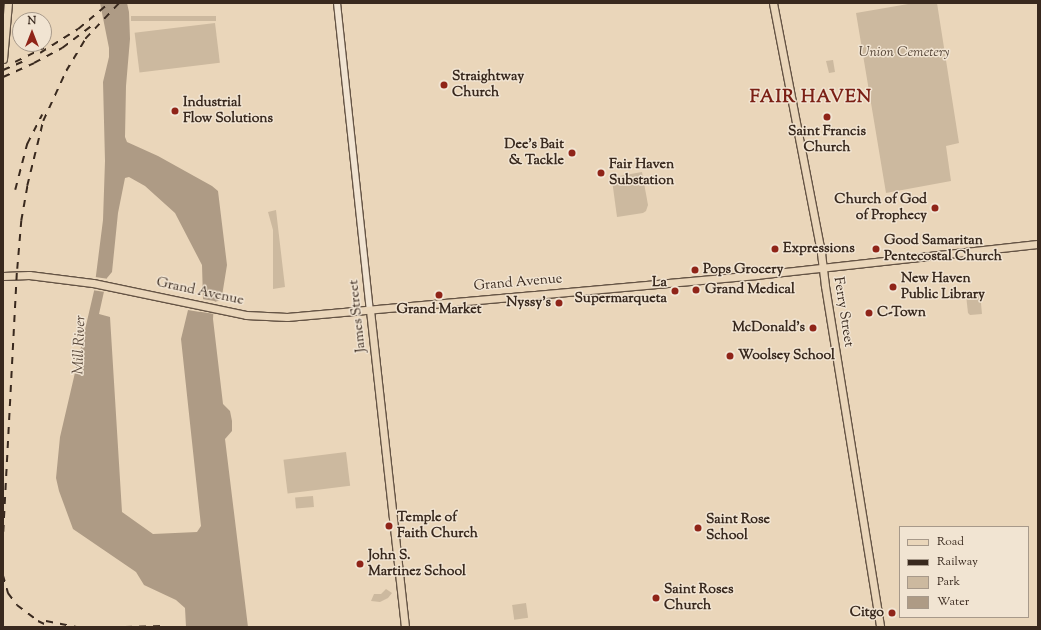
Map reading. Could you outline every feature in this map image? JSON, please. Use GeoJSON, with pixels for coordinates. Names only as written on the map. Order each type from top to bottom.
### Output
{"type":"FeatureCollection","features":[{"type":"Feature","properties":{"kind":"main road"},"geometry":{"type":"LineString","coordinates":[[3,59],[8,3]]}},
{"type":"Feature","properties":{"kind":"main road","name":"Ferry Street"},"geometry":{"type":"LineString","coordinates":[[773,3],[823,268],[880,627]]}},
{"type":"Feature","properties":{"kind":"main road","name":"Grand Avenue"},"geometry":{"type":"LineString","coordinates":[[3,276],[29,275],[107,285],[246,315],[269,317],[370,310],[823,268],[1038,244]]}},
{"type":"Feature","properties":{"kind":"main road","name":"James Street"},"geometry":{"type":"LineString","coordinates":[[370,310],[405,627]]}},
{"type":"Feature","properties":{"kind":"street","name":"James Street"},"geometry":{"type":"LineString","coordinates":[[337,3],[370,310]]}},
{"type":"Feature","properties":{"kind":"green space","name":"Union Cemetery"},"geometry":{"type":"Polygon","coordinates":[[[914,3],[937,3],[959,143],[946,146],[951,181],[886,193],[856,13],[914,3]]]}},
{"type":"Feature","properties":{"kind":"green space"},"geometry":{"type":"Polygon","coordinates":[[[131,16],[216,16],[216,21],[131,21],[131,16]]]}},
{"type":"Feature","properties":{"kind":"green space"},"geometry":{"type":"Polygon","coordinates":[[[215,23],[220,63],[139,73],[135,33],[215,23]]]}},
{"type":"Feature","properties":{"kind":"green space"},"geometry":{"type":"Polygon","coordinates":[[[833,60],[835,72],[829,73],[826,61],[833,60]]]}},
{"type":"Feature","properties":{"kind":"green space"},"geometry":{"type":"Polygon","coordinates":[[[642,172],[648,205],[646,211],[643,213],[617,217],[612,180],[614,177],[642,172]]]}},
{"type":"Feature","properties":{"kind":"green space"},"geometry":{"type":"Polygon","coordinates":[[[276,210],[285,287],[273,289],[273,230],[268,212],[276,210]]]}},
{"type":"Feature","properties":{"kind":"green space"},"geometry":{"type":"Polygon","coordinates":[[[980,293],[982,314],[970,315],[968,313],[966,295],[980,293]]]}},
{"type":"Feature","properties":{"kind":"green space"},"geometry":{"type":"Polygon","coordinates":[[[346,452],[350,486],[288,493],[283,460],[346,452]]]}},
{"type":"Feature","properties":{"kind":"green space"},"geometry":{"type":"Polygon","coordinates":[[[313,496],[314,507],[296,509],[295,498],[313,496]]]}},
{"type":"Feature","properties":{"kind":"green space"},"geometry":{"type":"Polygon","coordinates":[[[386,589],[392,593],[388,598],[380,602],[371,601],[374,594],[381,594],[386,589]]]}},
{"type":"Feature","properties":{"kind":"green space"},"geometry":{"type":"Polygon","coordinates":[[[526,603],[528,618],[514,620],[512,605],[526,603]]]}},
{"type":"Feature","properties":{"kind":"water"},"geometry":{"type":"Polygon","coordinates":[[[100,3],[127,3],[129,12],[130,39],[126,86],[125,137],[127,142],[158,156],[212,186],[218,191],[227,265],[222,296],[218,301],[214,302],[213,319],[223,404],[230,411],[232,421],[232,431],[225,439],[248,627],[186,627],[185,608],[176,600],[144,585],[136,572],[73,529],[59,491],[56,478],[60,437],[94,291],[103,220],[105,161],[103,82],[109,57],[109,48],[100,3]],[[129,177],[125,178],[118,213],[112,272],[107,278],[99,314],[110,317],[122,512],[153,534],[197,532],[201,526],[181,339],[188,310],[200,312],[203,299],[202,265],[175,213],[145,186],[129,177]]]}},
{"type":"Feature","properties":{"kind":"pier"},"geometry":{"type":"Polygon","coordinates":[[[95,277],[109,279],[105,292],[92,290],[95,277]]]}},
{"type":"Feature","properties":{"kind":"pier"},"geometry":{"type":"Polygon","coordinates":[[[202,299],[215,301],[213,314],[200,312],[202,299]]]}},
{"type":"Feature","properties":{"kind":"railway"},"geometry":{"type":"LineString","coordinates":[[40,53],[78,29],[109,3]]}},
{"type":"Feature","properties":{"kind":"railway"},"geometry":{"type":"LineString","coordinates":[[3,532],[17,269],[21,221],[27,186],[43,121],[66,71],[85,39],[119,3]]}},
{"type":"Feature","properties":{"kind":"railway"},"geometry":{"type":"LineString","coordinates":[[3,77],[62,48],[92,25]]}},
{"type":"Feature","properties":{"kind":"railway"},"geometry":{"type":"LineString","coordinates":[[15,62],[36,52]]}},
{"type":"Feature","properties":{"kind":"railway"},"geometry":{"type":"LineString","coordinates":[[3,70],[22,62]]}},
{"type":"Feature","properties":{"kind":"railway"},"geometry":{"type":"LineString","coordinates":[[15,190],[27,144],[42,115]]}},
{"type":"Feature","properties":{"kind":"railway"},"geometry":{"type":"LineString","coordinates":[[3,575],[8,593],[17,605],[38,621],[51,627]]}},
{"type":"Feature","properties":{"kind":"railway"},"geometry":{"type":"LineString","coordinates":[[46,621],[76,627]]}},
{"type":"Feature","properties":{"kind":"railway"},"geometry":{"type":"LineString","coordinates":[[125,627],[166,626]]}},
{"type":"Feature","properties":{"kind":"place","name":"Straightway Church"},"geometry":{"type":"Point","coordinates":[444,85]}},
{"type":"Feature","properties":{"kind":"place","name":"Industrial Flow Solutions"},"geometry":{"type":"Point","coordinates":[175,111]}},
{"type":"Feature","properties":{"kind":"place","name":"Saint Francis Church"},"geometry":{"type":"Point","coordinates":[827,117]}},
{"type":"Feature","properties":{"kind":"place","name":"Dee's Bait & Tackle"},"geometry":{"type":"Point","coordinates":[572,153]}},
{"type":"Feature","properties":{"kind":"place","name":"Fair Haven Substation"},"geometry":{"type":"Point","coordinates":[601,173]}},
{"type":"Feature","properties":{"kind":"place","name":"Church of God of Prophecy"},"geometry":{"type":"Point","coordinates":[935,208]}},
{"type":"Feature","properties":{"kind":"place","name":"Expressions"},"geometry":{"type":"Point","coordinates":[775,249]}},
{"type":"Feature","properties":{"kind":"place","name":"Good Samaritan Pentecostal Church"},"geometry":{"type":"Point","coordinates":[876,249]}},
{"type":"Feature","properties":{"kind":"place","name":"Pops Grocery"},"geometry":{"type":"Point","coordinates":[695,270]}},
{"type":"Feature","properties":{"kind":"place","name":"New Haven Public Library"},"geometry":{"type":"Point","coordinates":[893,287]}},
{"type":"Feature","properties":{"kind":"place","name":"Grand Medical"},"geometry":{"type":"Point","coordinates":[696,290]}},
{"type":"Feature","properties":{"kind":"place","name":"La Supermarqueta"},"geometry":{"type":"Point","coordinates":[675,291]}},
{"type":"Feature","properties":{"kind":"place","name":"Grand Market"},"geometry":{"type":"Point","coordinates":[439,295]}},
{"type":"Feature","properties":{"kind":"place","name":"Nyssy's"},"geometry":{"type":"Point","coordinates":[559,303]}},
{"type":"Feature","properties":{"kind":"place","name":"C-Town"},"geometry":{"type":"Point","coordinates":[869,313]}},
{"type":"Feature","properties":{"kind":"place","name":"McDonald's"},"geometry":{"type":"Point","coordinates":[813,328]}},
{"type":"Feature","properties":{"kind":"place","name":"Woolsey School"},"geometry":{"type":"Point","coordinates":[730,356]}},
{"type":"Feature","properties":{"kind":"place","name":"Temple of Faith Church"},"geometry":{"type":"Point","coordinates":[389,526]}},
{"type":"Feature","properties":{"kind":"place","name":"Saint Rose School"},"geometry":{"type":"Point","coordinates":[698,528]}},
{"type":"Feature","properties":{"kind":"place","name":"John S. Martinez School"},"geometry":{"type":"Point","coordinates":[360,564]}},
{"type":"Feature","properties":{"kind":"place","name":"Saint Roses Church"},"geometry":{"type":"Point","coordinates":[656,598]}},
{"type":"Feature","properties":{"kind":"place","name":"Citgo"},"geometry":{"type":"Point","coordinates":[892,613]}},
{"type":"Feature","properties":{"kind":"district","name":"FAIR HAVEN"},"geometry":{"type":"Point","coordinates":[811,98]}},
{"type":"Feature","properties":{"kind":"water label","name":"Mill River"},"geometry":{"type":"Point","coordinates":[80,345]}}]}
